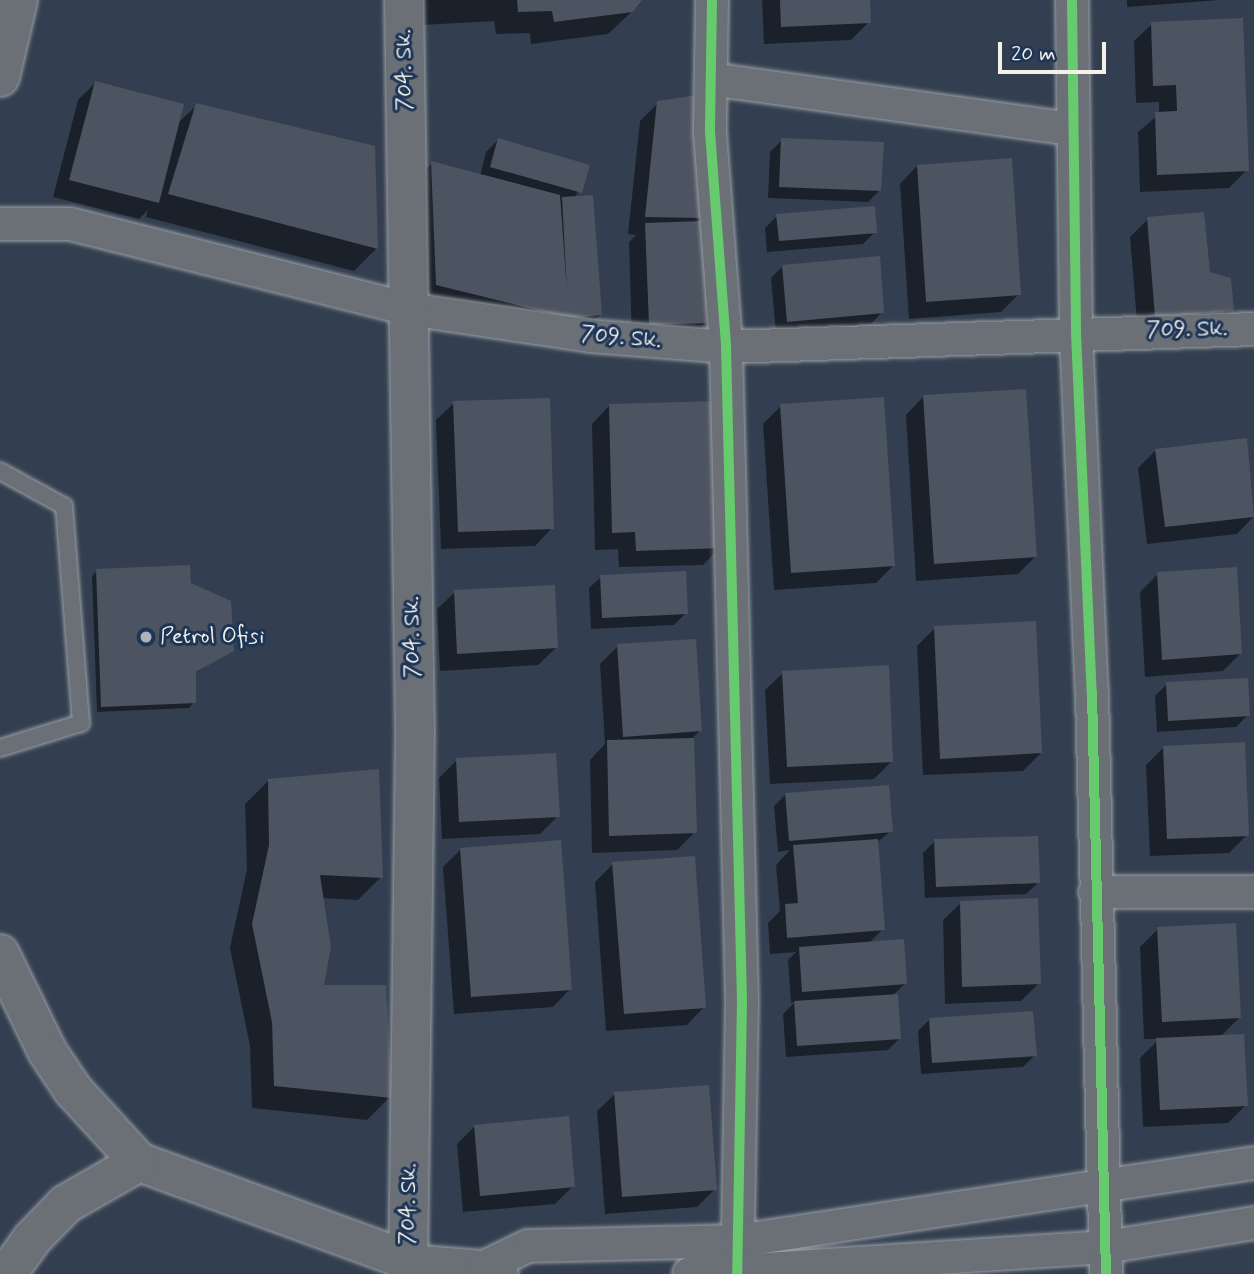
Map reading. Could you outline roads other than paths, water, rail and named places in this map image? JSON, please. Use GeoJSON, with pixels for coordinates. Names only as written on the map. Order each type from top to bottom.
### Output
{"type":"FeatureCollection","features":[{"type":"Feature","properties":{"kind":"main road"},"geometry":{"type":"LineString","coordinates":[[0,77],[18,0]]}},
{"type":"Feature","properties":{"kind":"main road","name":"704. Sk."},"geometry":{"type":"LineString","coordinates":[[404,0],[415,732],[409,1268]]}},
{"type":"Feature","properties":{"kind":"main road"},"geometry":{"type":"LineString","coordinates":[[0,954],[47,1051],[72,1090],[139,1162],[409,1268]]}},
{"type":"Feature","properties":{"kind":"main road"},"geometry":{"type":"LineString","coordinates":[[7,1274],[32,1239],[66,1204],[139,1162]]}},
{"type":"Feature","properties":{"kind":"street"},"geometry":{"type":"LineString","coordinates":[[712,0],[710,132],[726,347],[742,1000],[737,1262]]}},
{"type":"Feature","properties":{"kind":"street"},"geometry":{"type":"LineString","coordinates":[[1072,0],[1076,333],[1106,1261]]}},
{"type":"Feature","properties":{"kind":"street"},"geometry":{"type":"LineString","coordinates":[[711,79],[1073,129]]}},
{"type":"Feature","properties":{"kind":"street","name":"709. Sk."},"geometry":{"type":"LineString","coordinates":[[0,224],[70,224],[408,309],[590,336],[726,347],[1254,329]]}},
{"type":"Feature","properties":{"kind":"street"},"geometry":{"type":"LineString","coordinates":[[1095,892],[1254,892]]}},
{"type":"Feature","properties":{"kind":"street"},"geometry":{"type":"LineString","coordinates":[[689,1274],[1105,1188],[1254,1163]]}},
{"type":"Feature","properties":{"kind":"street"},"geometry":{"type":"LineString","coordinates":[[409,1268],[494,1271],[528,1246],[737,1262],[1106,1261],[1254,1223]]}},
{"type":"Feature","properties":{"kind":"lane"},"geometry":{"type":"LineString","coordinates":[[0,471],[64,506],[81,723],[0,748]]}},
{"type":"Feature","properties":{"kind":"place","name":"Petrol Ofisi"},"geometry":{"type":"Point","coordinates":[146,637]}}]}
